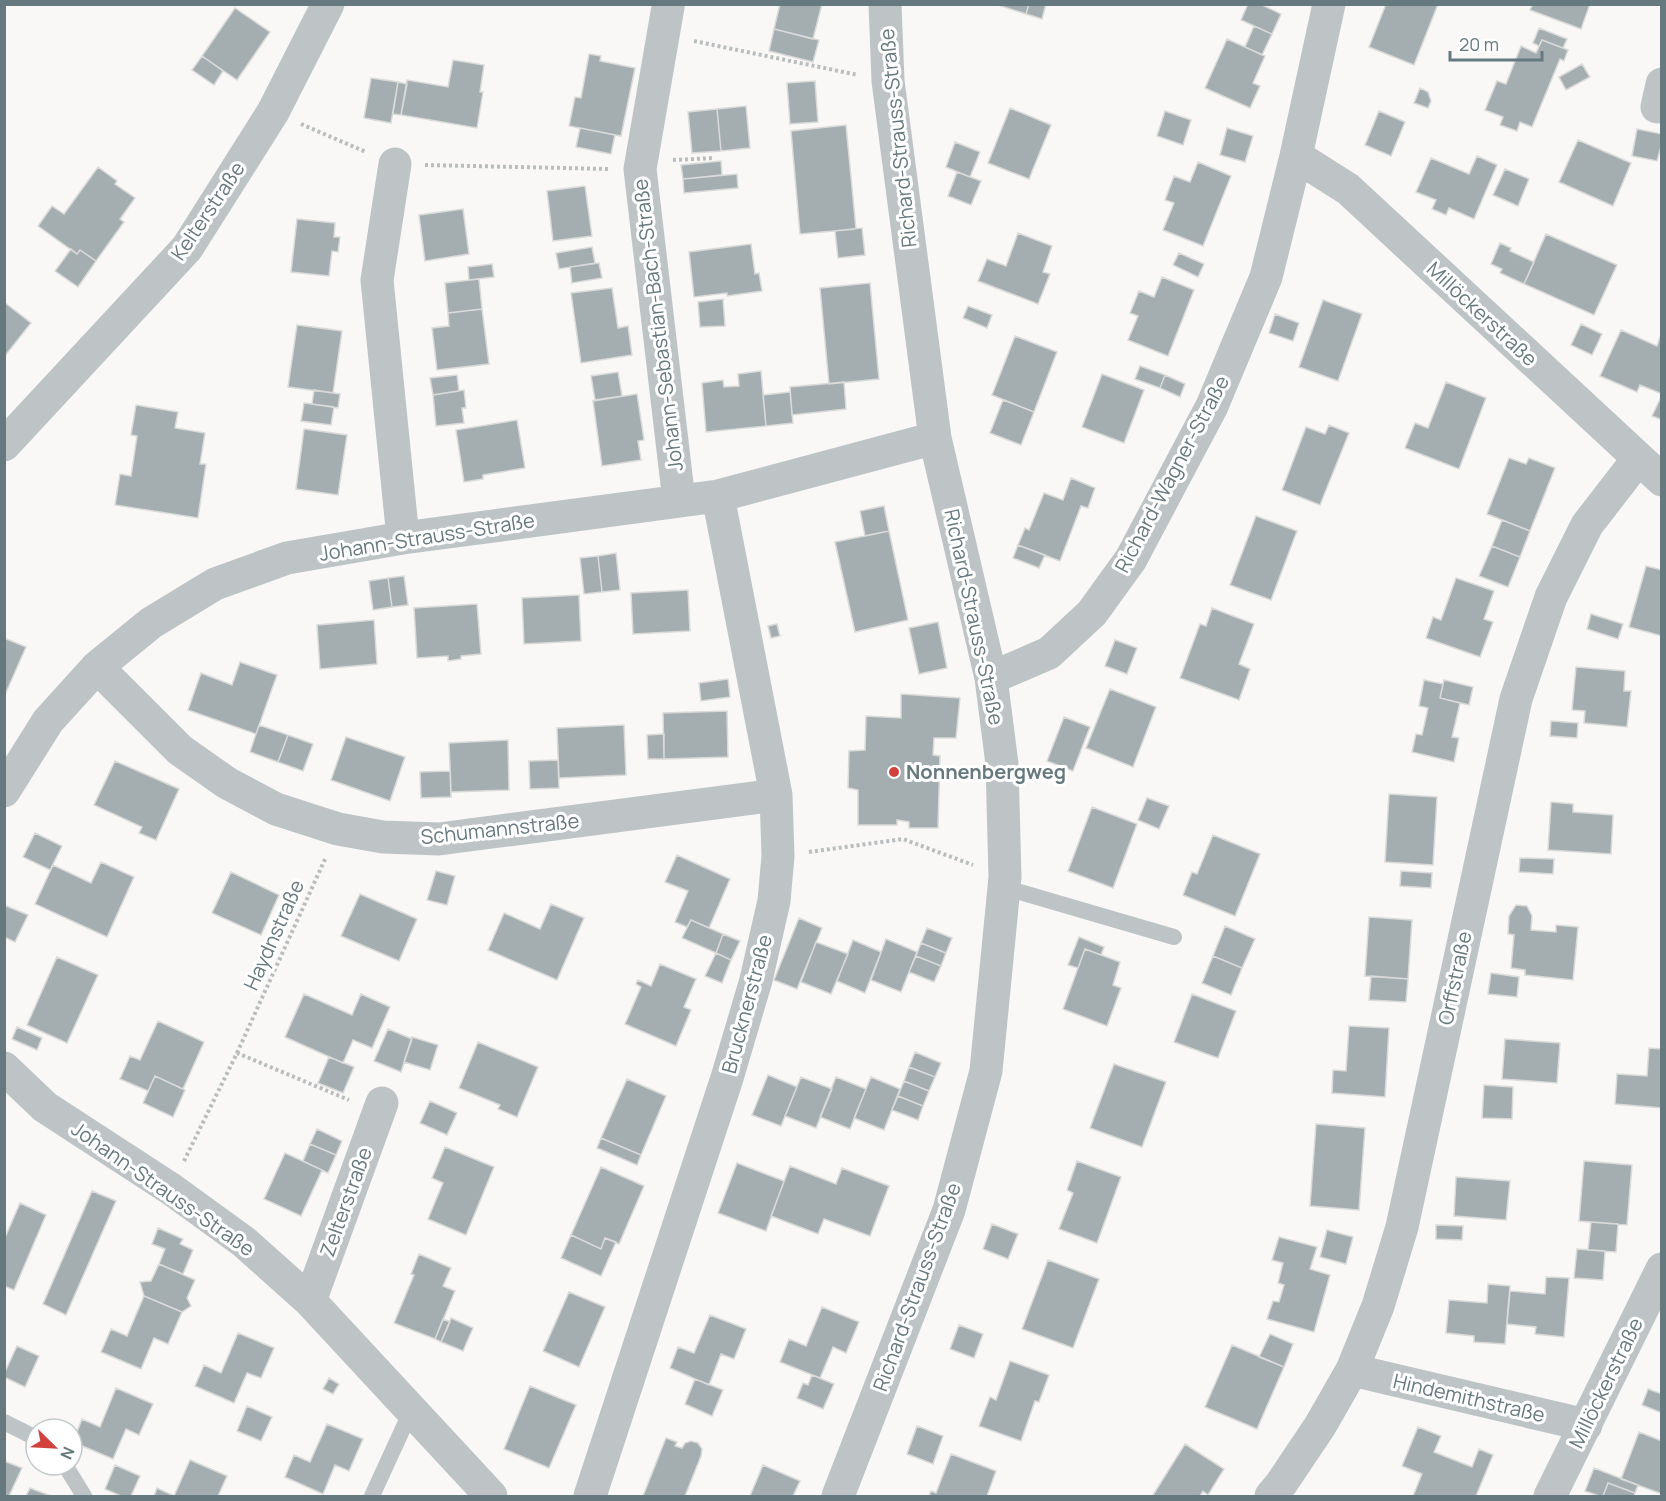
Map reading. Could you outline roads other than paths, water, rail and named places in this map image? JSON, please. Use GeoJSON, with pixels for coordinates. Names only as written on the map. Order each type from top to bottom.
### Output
{"type":"FeatureCollection","features":[{"type":"Feature","properties":{"kind":"street","name":"Kelterstraße"},"geometry":{"type":"LineString","coordinates":[[4,445],[188,248],[273,112],[328,4]]}},
{"type":"Feature","properties":{"kind":"street","name":"Richard-Strauss-Straße"},"geometry":{"type":"LineString","coordinates":[[838,1497],[949,1210],[986,1071],[1004,882],[1002,764],[991,678],[935,438],[888,81],[885,4]]}},
{"type":"Feature","properties":{"kind":"street","name":"Richard-Wagner-Straße"},"geometry":{"type":"LineString","coordinates":[[991,678],[1049,653],[1092,613],[1131,559],[1212,406],[1266,277],[1296,156],[1329,4]]}},
{"type":"Feature","properties":{"kind":"street","name":"Johann-Sebastian-Bach-Straße"},"geometry":{"type":"LineString","coordinates":[[666,21],[640,166],[679,501]]}},
{"type":"Feature","properties":{"kind":"street","name":"Millöckerstraße"},"geometry":{"type":"LineString","coordinates":[[1296,156],[1347,189],[1650,470]]}},
{"type":"Feature","properties":{"kind":"street"},"geometry":{"type":"LineString","coordinates":[[395,164],[377,280],[403,538]]}},
{"type":"Feature","properties":{"kind":"street","name":"Johann-Strauss-Straße"},"geometry":{"type":"LineString","coordinates":[[4,791],[48,721],[98,667],[151,623],[215,584],[287,558],[403,538],[718,496],[935,438]]}},
{"type":"Feature","properties":{"kind":"street","name":"Orffstraße"},"geometry":{"type":"LineString","coordinates":[[1271,1497],[1320,1426],[1352,1370],[1377,1306],[1402,1227],[1516,699],[1551,597],[1587,525],[1650,470]]}},
{"type":"Feature","properties":{"kind":"street","name":"Brucknerstraße"},"geometry":{"type":"LineString","coordinates":[[590,1497],[727,1078],[753,991],[774,901],[778,856],[776,795],[718,496]]}},
{"type":"Feature","properties":{"kind":"street","name":"Schumannstraße"},"geometry":{"type":"LineString","coordinates":[[98,667],[180,750],[227,783],[276,809],[338,829],[383,837],[439,839],[776,795]]}},
{"type":"Feature","properties":{"kind":"street","name":"Johann-Strauss-Straße"},"geometry":{"type":"LineString","coordinates":[[4,1068],[45,1107],[171,1189],[244,1242],[310,1301],[491,1497]]}},
{"type":"Feature","properties":{"kind":"street","name":"Zelterstraße"},"geometry":{"type":"LineString","coordinates":[[310,1301],[382,1103]]}},
{"type":"Feature","properties":{"kind":"street","name":"Millöckerstraße"},"geometry":{"type":"LineString","coordinates":[[1550,1497],[1662,1269]]}},
{"type":"Feature","properties":{"kind":"street","name":"Hindemithstraße"},"geometry":{"type":"LineString","coordinates":[[1352,1370],[1586,1425]]}},
{"type":"Feature","properties":{"kind":"lane"},"geometry":{"type":"LineString","coordinates":[[1004,882],[1174,937]]}},
{"type":"Feature","properties":{"kind":"lane"},"geometry":{"type":"LineString","coordinates":[[372,1497],[411,1412]]}},
{"type":"Feature","properties":{"kind":"lane"},"geometry":{"type":"LineString","coordinates":[[4,1422],[24,1432]]}},
{"type":"Feature","properties":{"kind":"lane"},"geometry":{"type":"LineString","coordinates":[[72,1477],[84,1497]]}},
{"type":"Feature","properties":{"kind":"place","name":"Nonnenbergweg"},"geometry":{"type":"Point","coordinates":[894,772]}}]}
